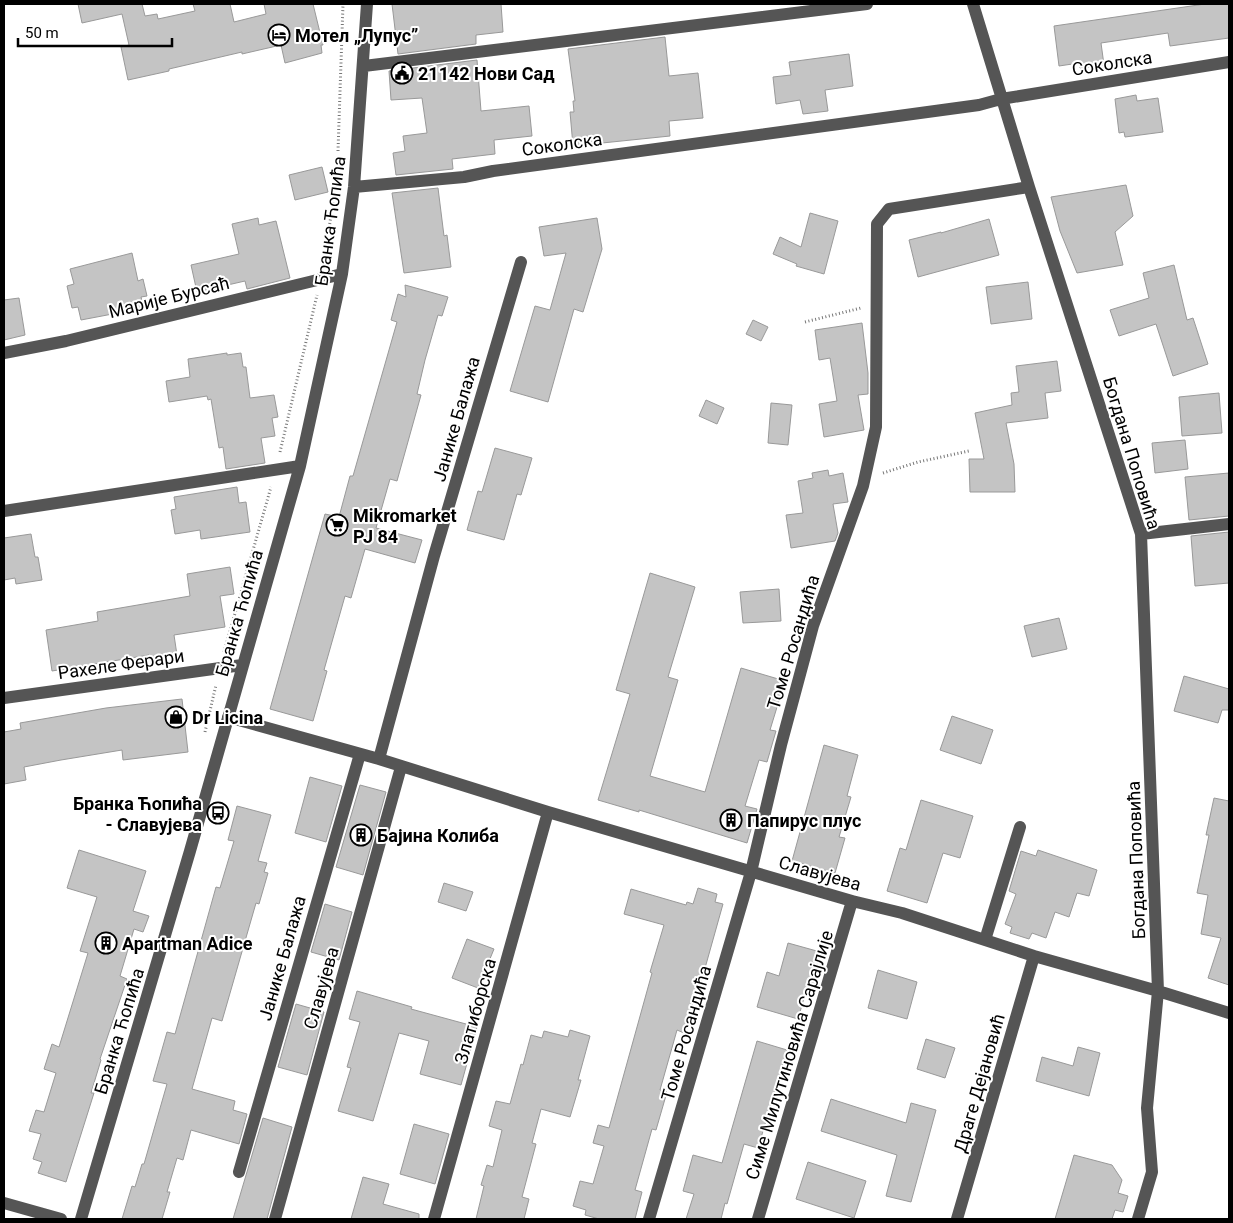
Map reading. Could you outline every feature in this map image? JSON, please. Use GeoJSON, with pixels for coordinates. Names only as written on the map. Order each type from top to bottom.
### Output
{"type":"FeatureCollection","features":[{"type":"Feature","properties":{"kind":"street","name":"Бранка Ћопића"},"geometry":{"type":"LineString","coordinates":[[81,1219],[300,466],[342,274],[354,187],[367,4]]}},
{"type":"Feature","properties":{"kind":"street"},"geometry":{"type":"LineString","coordinates":[[364,66],[867,4]]}},
{"type":"Feature","properties":{"kind":"street","name":"Богдана Поповића"},"geometry":{"type":"LineString","coordinates":[[973,4],[1001,99],[1141,534],[1158,990],[1147,1108],[1152,1172],[1138,1219]]}},
{"type":"Feature","properties":{"kind":"street","name":"Соколска"},"geometry":{"type":"LineString","coordinates":[[354,187],[464,177],[492,171],[979,105],[1001,99],[1229,62]]}},
{"type":"Feature","properties":{"kind":"street","name":"Томе Росандића"},"geometry":{"type":"LineString","coordinates":[[649,1219],[752,872],[781,745],[813,626],[864,486],[876,427],[877,224],[889,209],[1029,187]]}},
{"type":"Feature","properties":{"kind":"street","name":"Јанике Балажа"},"geometry":{"type":"LineString","coordinates":[[379,759],[434,556],[521,262]]}},
{"type":"Feature","properties":{"kind":"street","name":"Марије Бурсаћ"},"geometry":{"type":"LineString","coordinates":[[4,353],[66,341],[342,274]]}},
{"type":"Feature","properties":{"kind":"street"},"geometry":{"type":"LineString","coordinates":[[4,511],[300,466]]}},
{"type":"Feature","properties":{"kind":"street"},"geometry":{"type":"LineString","coordinates":[[1141,534],[1229,524]]}},
{"type":"Feature","properties":{"kind":"street","name":"Рахеле Ферари"},"geometry":{"type":"LineString","coordinates":[[4,698],[242,665]]}},
{"type":"Feature","properties":{"kind":"street","name":"Славујева"},"geometry":{"type":"LineString","coordinates":[[228,717],[379,759],[548,812],[752,872],[852,901],[902,913],[1034,956],[1158,990],[1229,1013]]}},
{"type":"Feature","properties":{"kind":"street","name":"Јанике Балажа"},"geometry":{"type":"LineString","coordinates":[[239,1172],[360,754]]}},
{"type":"Feature","properties":{"kind":"street","name":"Славујева"},"geometry":{"type":"LineString","coordinates":[[275,1219],[401,767]]}},
{"type":"Feature","properties":{"kind":"street","name":"Златиборска"},"geometry":{"type":"LineString","coordinates":[[434,1219],[548,812]]}},
{"type":"Feature","properties":{"kind":"street"},"geometry":{"type":"LineString","coordinates":[[985,940],[1020,827]]}},
{"type":"Feature","properties":{"kind":"street","name":"Симе Милутиновића Сарајлије"},"geometry":{"type":"LineString","coordinates":[[758,1219],[852,901]]}},
{"type":"Feature","properties":{"kind":"street","name":"Драге Дејановић"},"geometry":{"type":"LineString","coordinates":[[957,1219],[1034,956]]}},
{"type":"Feature","properties":{"kind":"street"},"geometry":{"type":"LineString","coordinates":[[4,1203],[61,1219]]}},
{"type":"Feature","properties":{"kind":"path"},"geometry":{"type":"LineString","coordinates":[[338,158],[343,4]]}},
{"type":"Feature","properties":{"kind":"path"},"geometry":{"type":"LineString","coordinates":[[205,732],[219,668],[276,469],[321,279],[337,176]]}},
{"type":"Feature","properties":{"kind":"path"},"geometry":{"type":"LineString","coordinates":[[805,322],[876,304]]}},
{"type":"Feature","properties":{"kind":"path"},"geometry":{"type":"LineString","coordinates":[[864,486],[880,474],[918,462],[969,451]]}},
{"type":"Feature","properties":{"kind":"building"},"geometry":{"type":"Polygon","coordinates":[[[78,4],[142,4],[145,16],[157,14],[158,19],[195,11],[193,4],[230,4],[234,22],[266,14],[264,4],[313,4],[323,45],[321,45],[322,53],[285,63],[281,45],[242,54],[242,52],[128,80],[121,47],[129,45],[122,14],[82,23],[78,4]]]}},
{"type":"Feature","properties":{"kind":"building"},"geometry":{"type":"Polygon","coordinates":[[[392,4],[501,4],[503,32],[476,35],[476,44],[398,54],[392,4]]]}},
{"type":"Feature","properties":{"kind":"building"},"geometry":{"type":"Polygon","coordinates":[[[1205,4],[1229,4],[1229,38],[1170,46],[1168,33],[1101,43],[1104,65],[1080,68],[1079,63],[1059,66],[1054,26],[1205,4]]]}},
{"type":"Feature","properties":{"kind":"building"},"geometry":{"type":"Polygon","coordinates":[[[665,37],[669,76],[698,73],[703,118],[669,121],[670,136],[573,146],[570,112],[574,112],[573,101],[575,101],[568,49],[665,37]]]}},
{"type":"Feature","properties":{"kind":"building"},"geometry":{"type":"Polygon","coordinates":[[[849,54],[853,86],[825,90],[828,111],[803,114],[800,100],[776,104],[773,77],[791,75],[789,62],[849,54]]]}},
{"type":"Feature","properties":{"kind":"building"},"geometry":{"type":"Polygon","coordinates":[[[477,60],[481,111],[529,106],[532,136],[494,140],[495,154],[452,159],[453,169],[396,175],[393,153],[405,151],[403,136],[427,133],[422,98],[391,100],[389,71],[477,60]]]}},
{"type":"Feature","properties":{"kind":"building"},"geometry":{"type":"Polygon","coordinates":[[[1136,95],[1137,101],[1158,98],[1163,132],[1125,137],[1124,132],[1119,133],[1115,99],[1136,95]]]}},
{"type":"Feature","properties":{"kind":"building"},"geometry":{"type":"Polygon","coordinates":[[[322,167],[328,192],[295,200],[289,175],[322,167]]]}},
{"type":"Feature","properties":{"kind":"building"},"geometry":{"type":"Polygon","coordinates":[[[1126,185],[1133,216],[1115,232],[1123,265],[1077,273],[1060,231],[1051,197],[1126,185]]]}},
{"type":"Feature","properties":{"kind":"building"},"geometry":{"type":"Polygon","coordinates":[[[438,188],[444,236],[447,235],[451,267],[404,273],[392,193],[438,188]]]}},
{"type":"Feature","properties":{"kind":"building"},"geometry":{"type":"Polygon","coordinates":[[[810,213],[838,221],[824,274],[796,266],[797,264],[773,254],[780,237],[801,247],[810,213]]]}},
{"type":"Feature","properties":{"kind":"building"},"geometry":{"type":"Polygon","coordinates":[[[258,218],[259,225],[276,221],[290,278],[247,289],[245,281],[197,292],[191,265],[239,254],[232,224],[258,218]]]}},
{"type":"Feature","properties":{"kind":"building"},"geometry":{"type":"Polygon","coordinates":[[[597,218],[602,249],[583,312],[574,309],[548,402],[510,391],[535,306],[550,310],[566,253],[544,256],[539,227],[597,218]]]}},
{"type":"Feature","properties":{"kind":"building"},"geometry":{"type":"Polygon","coordinates":[[[989,219],[999,255],[918,277],[909,240],[989,219]]]}},
{"type":"Feature","properties":{"kind":"building"},"geometry":{"type":"Polygon","coordinates":[[[132,253],[138,281],[143,279],[147,296],[141,297],[144,308],[81,320],[78,307],[72,308],[67,286],[74,284],[70,269],[132,253]]]}},
{"type":"Feature","properties":{"kind":"building"},"geometry":{"type":"Polygon","coordinates":[[[1174,265],[1187,320],[1193,318],[1208,364],[1173,376],[1156,324],[1119,336],[1110,310],[1149,298],[1143,273],[1174,265]]]}},
{"type":"Feature","properties":{"kind":"building"},"geometry":{"type":"Polygon","coordinates":[[[1028,282],[1032,319],[991,324],[986,287],[1028,282]]]}},
{"type":"Feature","properties":{"kind":"building"},"geometry":{"type":"Polygon","coordinates":[[[405,285],[448,297],[442,316],[438,315],[425,360],[417,394],[421,395],[397,481],[390,479],[376,528],[422,540],[415,563],[365,549],[351,598],[345,596],[324,670],[327,671],[313,721],[270,709],[325,514],[339,517],[350,476],[353,476],[397,322],[391,320],[398,294],[406,297],[405,285]]]}},
{"type":"Feature","properties":{"kind":"building"},"geometry":{"type":"Polygon","coordinates":[[[19,298],[25,335],[4,340],[4,300],[19,298]]]}},
{"type":"Feature","properties":{"kind":"building"},"geometry":{"type":"Polygon","coordinates":[[[753,320],[768,327],[761,341],[746,334],[753,320]]]}},
{"type":"Feature","properties":{"kind":"building"},"geometry":{"type":"Polygon","coordinates":[[[862,323],[868,373],[868,394],[858,395],[864,430],[824,437],[819,404],[837,401],[830,358],[819,360],[815,330],[862,323]]]}},
{"type":"Feature","properties":{"kind":"building"},"geometry":{"type":"Polygon","coordinates":[[[227,353],[227,355],[241,353],[243,367],[246,367],[250,398],[274,395],[278,417],[272,418],[275,436],[261,438],[265,463],[226,469],[223,447],[219,448],[211,399],[208,400],[207,396],[169,402],[166,381],[190,377],[188,359],[227,353]]]}},
{"type":"Feature","properties":{"kind":"building"},"geometry":{"type":"Polygon","coordinates":[[[1057,361],[1061,391],[1045,393],[1048,418],[1006,423],[1014,464],[1015,492],[970,492],[969,459],[984,459],[975,413],[1012,405],[1011,393],[1019,392],[1016,366],[1057,361]]]}},
{"type":"Feature","properties":{"kind":"building"},"geometry":{"type":"Polygon","coordinates":[[[1219,393],[1222,433],[1182,436],[1179,397],[1219,393]]]}},
{"type":"Feature","properties":{"kind":"building"},"geometry":{"type":"Polygon","coordinates":[[[706,400],[724,408],[717,424],[699,416],[706,400]]]}},
{"type":"Feature","properties":{"kind":"building"},"geometry":{"type":"Polygon","coordinates":[[[771,403],[792,405],[788,445],[768,443],[771,403]]]}},
{"type":"Feature","properties":{"kind":"building"},"geometry":{"type":"Polygon","coordinates":[[[1185,440],[1188,469],[1155,473],[1152,443],[1185,440]]]}},
{"type":"Feature","properties":{"kind":"building"},"geometry":{"type":"Polygon","coordinates":[[[495,448],[532,458],[521,495],[517,494],[504,540],[467,530],[478,491],[482,492],[495,448]]]}},
{"type":"Feature","properties":{"kind":"building"},"geometry":{"type":"Polygon","coordinates":[[[828,470],[829,476],[843,473],[848,502],[833,504],[838,533],[835,541],[791,548],[786,515],[803,513],[798,481],[813,478],[812,473],[828,470]]]}},
{"type":"Feature","properties":{"kind":"building"},"geometry":{"type":"Polygon","coordinates":[[[1229,473],[1229,516],[1189,520],[1185,477],[1229,473]]]}},
{"type":"Feature","properties":{"kind":"building"},"geometry":{"type":"Polygon","coordinates":[[[237,487],[239,503],[246,502],[250,532],[201,539],[200,530],[175,534],[171,510],[176,509],[174,497],[237,487]]]}},
{"type":"Feature","properties":{"kind":"building"},"geometry":{"type":"Polygon","coordinates":[[[1229,532],[1229,583],[1195,586],[1191,536],[1229,532]]]}},
{"type":"Feature","properties":{"kind":"building"},"geometry":{"type":"Polygon","coordinates":[[[31,534],[42,580],[16,584],[15,578],[4,580],[4,538],[31,534]]]}},
{"type":"Feature","properties":{"kind":"building"},"geometry":{"type":"Polygon","coordinates":[[[230,567],[234,594],[220,596],[225,627],[174,635],[177,655],[150,659],[149,655],[52,671],[46,630],[98,621],[97,612],[190,596],[187,574],[230,567]]]}},
{"type":"Feature","properties":{"kind":"building"},"geometry":{"type":"Polygon","coordinates":[[[650,573],[695,587],[668,677],[678,680],[650,776],[705,792],[741,668],[785,681],[770,730],[776,731],[767,762],[759,760],[745,806],[757,809],[747,843],[639,810],[639,812],[598,800],[630,694],[616,690],[650,573]]]}},
{"type":"Feature","properties":{"kind":"building"},"geometry":{"type":"Polygon","coordinates":[[[779,589],[781,621],[743,623],[740,592],[779,589]]]}},
{"type":"Feature","properties":{"kind":"building"},"geometry":{"type":"Polygon","coordinates":[[[1059,618],[1067,649],[1032,657],[1024,626],[1059,618]]]}},
{"type":"Feature","properties":{"kind":"building"},"geometry":{"type":"Polygon","coordinates":[[[1184,676],[1229,689],[1229,710],[1222,710],[1218,723],[1174,711],[1184,676]]]}},
{"type":"Feature","properties":{"kind":"building"},"geometry":{"type":"Polygon","coordinates":[[[182,699],[188,752],[123,760],[122,750],[61,760],[24,767],[26,780],[4,784],[4,732],[21,729],[20,723],[106,708],[182,699]]]}},
{"type":"Feature","properties":{"kind":"building"},"geometry":{"type":"Polygon","coordinates":[[[952,716],[993,730],[981,764],[940,750],[952,716]]]}},
{"type":"Feature","properties":{"kind":"building"},"geometry":{"type":"Polygon","coordinates":[[[824,745],[858,755],[847,796],[851,797],[839,837],[845,838],[835,873],[792,861],[824,745]]]}},
{"type":"Feature","properties":{"kind":"building"},"geometry":{"type":"Polygon","coordinates":[[[310,777],[342,786],[326,842],[295,833],[310,777]]]}},
{"type":"Feature","properties":{"kind":"building","name":"Бајина Колиба"},"geometry":{"type":"Polygon","coordinates":[[[360,785],[386,792],[363,875],[336,867],[360,785]]]}},
{"type":"Feature","properties":{"kind":"building"},"geometry":{"type":"Polygon","coordinates":[[[1214,798],[1229,801],[1229,985],[1208,978],[1221,938],[1201,934],[1208,895],[1197,893],[1209,835],[1206,835],[1214,798]]]}},
{"type":"Feature","properties":{"kind":"building"},"geometry":{"type":"Polygon","coordinates":[[[921,800],[973,816],[960,858],[943,853],[927,903],[887,891],[900,848],[906,850],[921,800]]]}},
{"type":"Feature","properties":{"kind":"building"},"geometry":{"type":"Polygon","coordinates":[[[237,806],[271,815],[258,861],[267,863],[264,872],[268,873],[259,904],[256,903],[222,1021],[212,1018],[192,1089],[235,1101],[233,1110],[247,1114],[239,1144],[191,1130],[183,1160],[177,1158],[167,1192],[170,1192],[162,1219],[122,1219],[132,1186],[135,1187],[142,1164],[144,1164],[167,1084],[153,1081],[167,1032],[175,1034],[216,887],[220,888],[234,841],[228,840],[237,806]]]}},
{"type":"Feature","properties":{"kind":"building"},"geometry":{"type":"Polygon","coordinates":[[[79,850],[146,871],[133,911],[149,916],[143,932],[134,929],[120,976],[127,979],[100,1059],[91,1093],[94,1093],[66,1182],[38,1173],[42,1162],[33,1159],[41,1134],[29,1131],[36,1110],[44,1112],[56,1073],[44,1069],[52,1044],[59,1047],[88,953],[80,951],[97,897],[67,888],[79,850]]]}},
{"type":"Feature","properties":{"kind":"building"},"geometry":{"type":"Polygon","coordinates":[[[1038,850],[1097,870],[1089,896],[1077,893],[1069,917],[1055,912],[1046,938],[1032,933],[1029,939],[1010,933],[1012,927],[1005,924],[1016,894],[1009,891],[1021,851],[1036,856],[1038,850]]]}},
{"type":"Feature","properties":{"kind":"building"},"geometry":{"type":"Polygon","coordinates":[[[444,883],[473,892],[466,911],[438,902],[444,883]]]}},
{"type":"Feature","properties":{"kind":"building"},"geometry":{"type":"Polygon","coordinates":[[[698,888],[717,894],[715,902],[723,904],[700,986],[698,985],[684,1033],[677,1030],[660,1090],[667,1092],[656,1130],[652,1129],[635,1190],[642,1192],[635,1219],[599,1219],[585,1215],[586,1210],[573,1206],[580,1181],[593,1184],[604,1146],[593,1143],[598,1125],[609,1128],[664,925],[624,914],[631,889],[686,905],[687,902],[693,904],[698,888]]]}},
{"type":"Feature","properties":{"kind":"building"},"geometry":{"type":"Polygon","coordinates":[[[325,904],[352,912],[339,960],[311,952],[325,904]]]}},
{"type":"Feature","properties":{"kind":"building"},"geometry":{"type":"Polygon","coordinates":[[[467,939],[494,949],[478,988],[452,978],[467,939]]]}},
{"type":"Feature","properties":{"kind":"building"},"geometry":{"type":"Polygon","coordinates":[[[788,943],[824,953],[814,986],[808,984],[798,1019],[757,1007],[767,972],[779,976],[788,943]]]}},
{"type":"Feature","properties":{"kind":"building"},"geometry":{"type":"Polygon","coordinates":[[[878,970],[917,982],[907,1019],[868,1008],[878,970]]]}},
{"type":"Feature","properties":{"kind":"building"},"geometry":{"type":"Polygon","coordinates":[[[357,991],[412,1007],[411,1009],[477,1027],[461,1085],[420,1074],[429,1041],[399,1033],[373,1121],[338,1111],[351,1068],[347,1067],[360,1022],[349,1019],[357,991]]]}},
{"type":"Feature","properties":{"kind":"building"},"geometry":{"type":"Polygon","coordinates":[[[296,1004],[324,1012],[307,1075],[278,1067],[296,1004]]]}},
{"type":"Feature","properties":{"kind":"building"},"geometry":{"type":"Polygon","coordinates":[[[570,1030],[590,1036],[578,1080],[581,1080],[570,1117],[541,1109],[532,1143],[536,1144],[522,1197],[529,1199],[524,1219],[476,1219],[484,1186],[481,1185],[487,1165],[493,1167],[502,1130],[489,1126],[496,1101],[510,1104],[531,1035],[542,1038],[544,1031],[568,1037],[570,1030]]]}},
{"type":"Feature","properties":{"kind":"building"},"geometry":{"type":"Polygon","coordinates":[[[926,1039],[955,1048],[945,1078],[917,1069],[926,1039]]]}},
{"type":"Feature","properties":{"kind":"building"},"geometry":{"type":"Polygon","coordinates":[[[757,1041],[787,1050],[758,1148],[744,1144],[721,1219],[686,1219],[694,1194],[683,1191],[693,1155],[722,1163],[757,1041]]]}},
{"type":"Feature","properties":{"kind":"building"},"geometry":{"type":"Polygon","coordinates":[[[1078,1047],[1100,1053],[1089,1096],[1036,1081],[1042,1057],[1073,1066],[1078,1047]]]}},
{"type":"Feature","properties":{"kind":"building"},"geometry":{"type":"Polygon","coordinates":[[[831,1099],[906,1123],[911,1103],[936,1110],[911,1202],[886,1196],[897,1155],[821,1131],[831,1099]]]}},
{"type":"Feature","properties":{"kind":"building"},"geometry":{"type":"Polygon","coordinates":[[[263,1118],[292,1127],[267,1219],[233,1219],[263,1118]]]}},
{"type":"Feature","properties":{"kind":"building"},"geometry":{"type":"Polygon","coordinates":[[[414,1124],[449,1134],[435,1184],[400,1174],[414,1124]]]}},
{"type":"Feature","properties":{"kind":"building"},"geometry":{"type":"Polygon","coordinates":[[[1074,1155],[1112,1165],[1122,1180],[1118,1193],[1128,1196],[1123,1212],[1115,1210],[1112,1219],[1055,1219],[1074,1155]]]}},
{"type":"Feature","properties":{"kind":"building"},"geometry":{"type":"Polygon","coordinates":[[[808,1162],[866,1181],[854,1218],[796,1199],[808,1162]]]}},
{"type":"Feature","properties":{"kind":"building"},"geometry":{"type":"Polygon","coordinates":[[[363,1177],[389,1184],[383,1204],[419,1214],[419,1219],[351,1219],[363,1177]]]}},
{"type":"Feature","properties":{"kind":"place","name":"Мотел „Лупус”"},"geometry":{"type":"Point","coordinates":[279,35]}},
{"type":"Feature","properties":{"kind":"place","name":"21142 Нови Сад"},"geometry":{"type":"Point","coordinates":[402,73]}},
{"type":"Feature","properties":{"kind":"place","name":"Mikromarket PJ 84"},"geometry":{"type":"Point","coordinates":[337,525]}},
{"type":"Feature","properties":{"kind":"place","name":"Dr Licina"},"geometry":{"type":"Point","coordinates":[176,717]}},
{"type":"Feature","properties":{"kind":"place","name":"Бранка Ћопића - Славујева"},"geometry":{"type":"Point","coordinates":[218,813]}},
{"type":"Feature","properties":{"kind":"place","name":"Папирус плус"},"geometry":{"type":"Point","coordinates":[731,820]}},
{"type":"Feature","properties":{"kind":"place","name":"Бајина Колиба"},"geometry":{"type":"Point","coordinates":[361,835]}},
{"type":"Feature","properties":{"kind":"place","name":"Apartman Adice"},"geometry":{"type":"Point","coordinates":[106,943]}}]}
